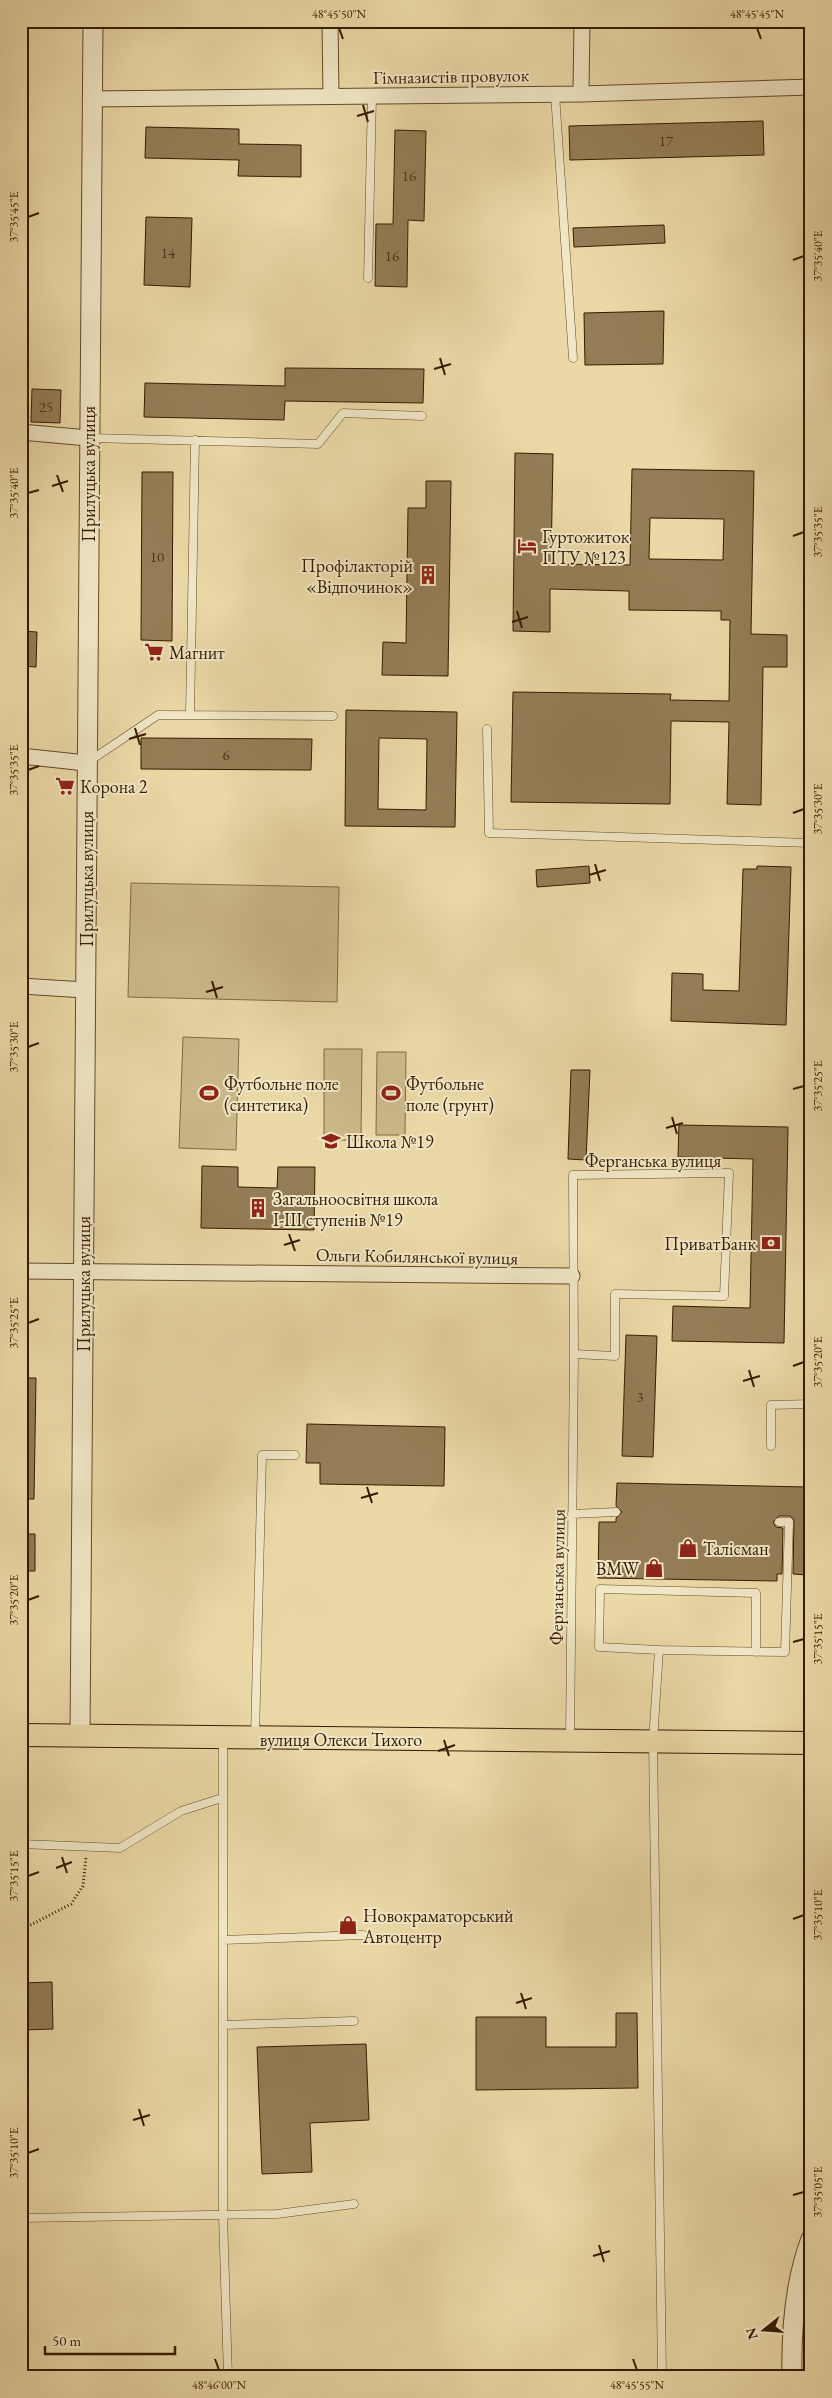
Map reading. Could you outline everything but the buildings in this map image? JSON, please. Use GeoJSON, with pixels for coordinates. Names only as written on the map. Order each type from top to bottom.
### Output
{"type":"FeatureCollection","features":[{"type":"Feature","properties":{"kind":"main road","name":"вулиця Олекси Тихого"},"geometry":{"type":"LineString","coordinates":[[21,1735],[255,1739],[811,1743]]}},
{"type":"Feature","properties":{"kind":"street","name":"Прилуцька вулиця"},"geometry":{"type":"LineString","coordinates":[[80,1736],[92,21]]}},
{"type":"Feature","properties":{"kind":"street"},"geometry":{"type":"LineString","coordinates":[[330,21],[331,96]]}},
{"type":"Feature","properties":{"kind":"street"},"geometry":{"type":"LineString","coordinates":[[581,90],[582,21]]}},
{"type":"Feature","properties":{"kind":"street","name":"Гімназистів провулок"},"geometry":{"type":"LineString","coordinates":[[92,98],[555,94],[811,88]]}},
{"type":"Feature","properties":{"kind":"street"},"geometry":{"type":"LineString","coordinates":[[21,432],[88,438]]}},
{"type":"Feature","properties":{"kind":"street"},"geometry":{"type":"LineString","coordinates":[[21,756],[86,763]]}},
{"type":"Feature","properties":{"kind":"street"},"geometry":{"type":"LineString","coordinates":[[21,986],[85,990]]}},
{"type":"Feature","properties":{"kind":"street","name":"Ольги Кобилянської вулиця"},"geometry":{"type":"LineString","coordinates":[[21,1271],[572,1276]]}},
{"type":"Feature","properties":{"kind":"street"},"geometry":{"type":"LineString","coordinates":[[792,2377],[793,2335],[801,2271],[811,2239]]}},
{"type":"Feature","properties":{"kind":"lane"},"geometry":{"type":"LineString","coordinates":[[555,94],[573,358]]}},
{"type":"Feature","properties":{"kind":"lane"},"geometry":{"type":"LineString","coordinates":[[368,278],[372,96]]}},
{"type":"Feature","properties":{"kind":"lane"},"geometry":{"type":"LineString","coordinates":[[88,438],[318,444],[343,413],[422,416]]}},
{"type":"Feature","properties":{"kind":"lane"},"geometry":{"type":"LineString","coordinates":[[190,715],[195,440]]}},
{"type":"Feature","properties":{"kind":"lane"},"geometry":{"type":"LineString","coordinates":[[86,763],[158,715],[333,716]]}},
{"type":"Feature","properties":{"kind":"lane"},"geometry":{"type":"LineString","coordinates":[[488,729],[489,833],[811,843]]}},
{"type":"Feature","properties":{"kind":"lane","name":"Ферганська вулиця"},"geometry":{"type":"LineString","coordinates":[[570,1740],[574,1354],[572,1276],[573,1175],[729,1173],[724,1296],[615,1294],[615,1356],[574,1354]]}},
{"type":"Feature","properties":{"kind":"lane"},"geometry":{"type":"LineString","coordinates":[[771,1446],[771,1405],[811,1404]]}},
{"type":"Feature","properties":{"kind":"lane"},"geometry":{"type":"LineString","coordinates":[[255,1739],[262,1454],[295,1455]]}},
{"type":"Feature","properties":{"kind":"lane"},"geometry":{"type":"LineString","coordinates":[[572,1514],[616,1512]]}},
{"type":"Feature","properties":{"kind":"lane"},"geometry":{"type":"LineString","coordinates":[[756,1652],[756,1593],[600,1589],[599,1647],[659,1650],[756,1652],[785,1652],[789,1522],[778,1522]]}},
{"type":"Feature","properties":{"kind":"lane"},"geometry":{"type":"LineString","coordinates":[[659,1650],[653,1741],[662,2377]]}},
{"type":"Feature","properties":{"kind":"lane"},"geometry":{"type":"LineString","coordinates":[[223,1738],[223,2215],[228,2377]]}},
{"type":"Feature","properties":{"kind":"lane"},"geometry":{"type":"LineString","coordinates":[[21,1844],[120,1848],[181,1811],[222,1798]]}},
{"type":"Feature","properties":{"kind":"lane"},"geometry":{"type":"LineString","coordinates":[[223,1940],[363,1935]]}},
{"type":"Feature","properties":{"kind":"lane"},"geometry":{"type":"LineString","coordinates":[[223,2025],[354,2020]]}},
{"type":"Feature","properties":{"kind":"lane"},"geometry":{"type":"LineString","coordinates":[[21,2218],[277,2214],[354,2204]]}},
{"type":"Feature","properties":{"kind":"path"},"geometry":{"type":"LineString","coordinates":[[21,1930],[71,1904],[83,1886],[87,1846]]}},
{"type":"Feature","properties":{"kind":"shaded area"},"geometry":{"type":"Polygon","coordinates":[[[131,883],[339,887],[337,1002],[128,997],[131,883]]]}},
{"type":"Feature","properties":{"kind":"shaded area","name":"Футбольне поле (синтетика)"},"geometry":{"type":"Polygon","coordinates":[[[183,1037],[239,1039],[236,1150],[179,1148],[183,1037]]]}},
{"type":"Feature","properties":{"kind":"shaded area"},"geometry":{"type":"Polygon","coordinates":[[[324,1049],[362,1049],[361,1140],[324,1140],[324,1049]]]}},
{"type":"Feature","properties":{"kind":"shaded area","name":"Футбольне поле (грунт)"},"geometry":{"type":"Polygon","coordinates":[[[377,1052],[406,1052],[405,1135],[376,1135],[377,1052]]]}},
{"type":"Feature","properties":{"kind":"place","name":"Гуртожиток ПТУ №123"},"geometry":{"type":"Point","coordinates":[527,546]}},
{"type":"Feature","properties":{"kind":"place","name":"Профілакторій «Відпочинок»"},"geometry":{"type":"Point","coordinates":[428,575]}},
{"type":"Feature","properties":{"kind":"place","name":"Магнит"},"geometry":{"type":"Point","coordinates":[154,652]}},
{"type":"Feature","properties":{"kind":"place","name":"Корона 2"},"geometry":{"type":"Point","coordinates":[65,786]}},
{"type":"Feature","properties":{"kind":"place","name":"Футбольне поле (синтетика)"},"geometry":{"type":"Point","coordinates":[209,1093]}},
{"type":"Feature","properties":{"kind":"place","name":"Футбольне поле (грунт)"},"geometry":{"type":"Point","coordinates":[391,1093]}},
{"type":"Feature","properties":{"kind":"place","name":"Школа №19"},"geometry":{"type":"Point","coordinates":[331,1141]}},
{"type":"Feature","properties":{"kind":"place","name":"Загальноосвітня школа І-ІІІ ступенів №19"},"geometry":{"type":"Point","coordinates":[258,1208]}},
{"type":"Feature","properties":{"kind":"place","name":"ПриватБанк"},"geometry":{"type":"Point","coordinates":[771,1243]}},
{"type":"Feature","properties":{"kind":"place","name":"Талісман"},"geometry":{"type":"Point","coordinates":[688,1548]}},
{"type":"Feature","properties":{"kind":"place","name":"BMW"},"geometry":{"type":"Point","coordinates":[654,1568]}},
{"type":"Feature","properties":{"kind":"place","name":"Новокраматорський Автоцентр"},"geometry":{"type":"Point","coordinates":[348,1925]}}]}
